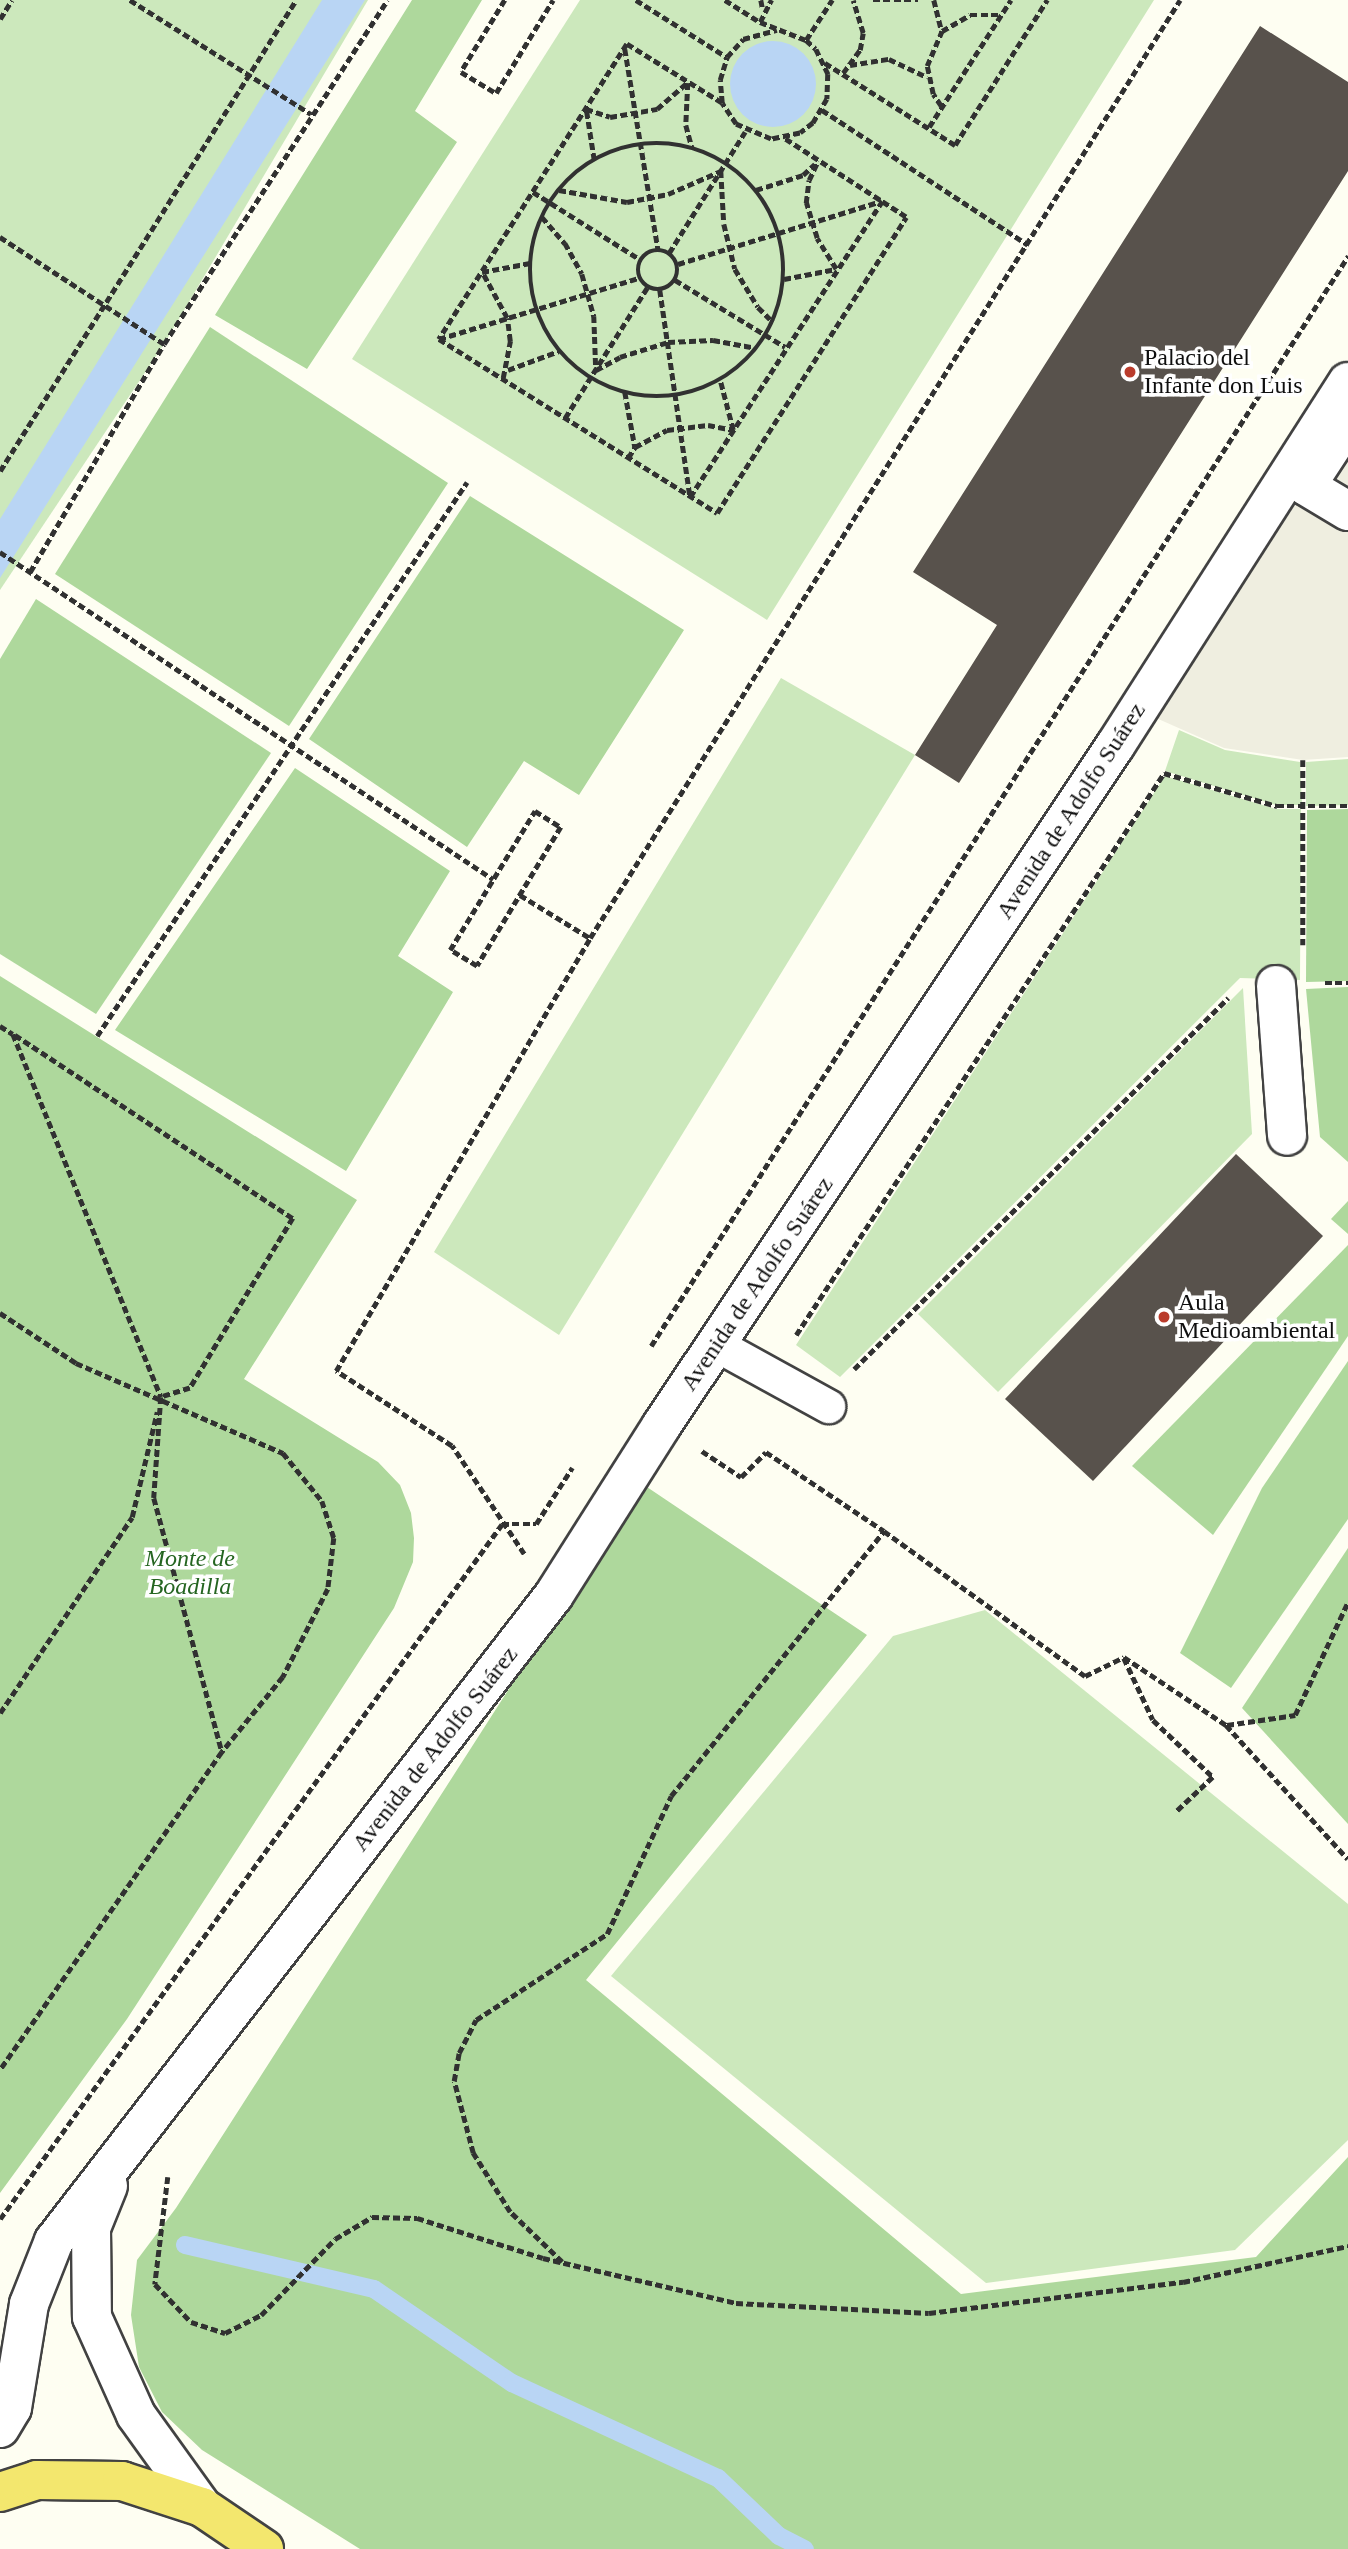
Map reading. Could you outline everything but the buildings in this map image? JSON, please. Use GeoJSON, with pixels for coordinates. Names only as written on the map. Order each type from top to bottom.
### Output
{"type":"FeatureCollection","features":[{"type":"Feature","properties":{"kind":"main road"},"geometry":{"type":"LineString","coordinates":[[0,2491],[37,2480],[122,2481],[202,2507],[264,2549]]}},
{"type":"Feature","properties":{"kind":"street","name":"Avenida de Adolfo Suárez"},"geometry":{"type":"LineString","coordinates":[[0,2428],[12,2408],[29,2304],[54,2241],[554,1595],[662,1425],[1115,746],[1348,382]]}},
{"type":"Feature","properties":{"kind":"street"},"geometry":{"type":"LineString","coordinates":[[1348,431],[1344,428],[1306,486],[1348,510]]}},
{"type":"Feature","properties":{"kind":"street"},"geometry":{"type":"LineString","coordinates":[[1287,1136],[1289,984]]}},
{"type":"Feature","properties":{"kind":"street","name":"Avenida de Adolfo Suárez"},"geometry":{"type":"LineString","coordinates":[[121,2153],[91,2228],[92,2317],[136,2415],[202,2507]]}},
{"type":"Feature","properties":{"kind":"lane"},"geometry":{"type":"LineString","coordinates":[[717,1345],[828,1406]]}},
{"type":"Feature","properties":{"kind":"path"},"geometry":{"type":"LineString","coordinates":[[0,19],[12,0]]}},
{"type":"Feature","properties":{"kind":"path"},"geometry":{"type":"LineString","coordinates":[[130,0],[311,114]]}},
{"type":"Feature","properties":{"kind":"path"},"geometry":{"type":"LineString","coordinates":[[0,471],[102,303],[251,75],[296,0]]}},
{"type":"Feature","properties":{"kind":"path"},"geometry":{"type":"LineString","coordinates":[[30,572],[164,344],[387,0]]}},
{"type":"Feature","properties":{"kind":"path"},"geometry":{"type":"LineString","coordinates":[[505,0],[461,72],[496,93],[553,0]]}},
{"type":"Feature","properties":{"kind":"path"},"geometry":{"type":"LineString","coordinates":[[636,0],[727,57]]}},
{"type":"Feature","properties":{"kind":"path"},"geometry":{"type":"LineString","coordinates":[[725,0],[760,22],[806,40],[824,62],[955,145],[1047,0]]}},
{"type":"Feature","properties":{"kind":"path"},"geometry":{"type":"LineString","coordinates":[[761,0],[764,11]]}},
{"type":"Feature","properties":{"kind":"path"},"geometry":{"type":"LineString","coordinates":[[760,22],[771,0]]}},
{"type":"Feature","properties":{"kind":"path"},"geometry":{"type":"LineString","coordinates":[[806,40],[832,0]]}},
{"type":"Feature","properties":{"kind":"path"},"geometry":{"type":"LineString","coordinates":[[843,73],[850,65],[863,33],[853,0]]}},
{"type":"Feature","properties":{"kind":"path"},"geometry":{"type":"LineString","coordinates":[[873,0],[918,0]]}},
{"type":"Feature","properties":{"kind":"path"},"geometry":{"type":"LineString","coordinates":[[934,0],[942,31]]}},
{"type":"Feature","properties":{"kind":"path"},"geometry":{"type":"LineString","coordinates":[[929,127],[1011,0]]}},
{"type":"Feature","properties":{"kind":"path"},"geometry":{"type":"LineString","coordinates":[[554,1595],[502,1524],[452,1446],[335,1371],[590,938],[1180,0]]}},
{"type":"Feature","properties":{"kind":"path"},"geometry":{"type":"LineString","coordinates":[[941,107],[928,78],[930,52],[942,31],[970,15],[1001,15]]}},
{"type":"Feature","properties":{"kind":"path"},"geometry":{"type":"LineString","coordinates":[[722,103],[720,80],[727,57],[754,34],[777,30]]}},
{"type":"Feature","properties":{"kind":"path"},"geometry":{"type":"LineString","coordinates":[[627,44],[722,103],[745,132],[784,138],[906,217],[717,513],[439,339],[627,44]]}},
{"type":"Feature","properties":{"kind":"path"},"geometry":{"type":"LineString","coordinates":[[625,48],[657,249]]}},
{"type":"Feature","properties":{"kind":"path"},"geometry":{"type":"LineString","coordinates":[[850,65],[889,59],[928,78]]}},
{"type":"Feature","properties":{"kind":"path"},"geometry":{"type":"LineString","coordinates":[[784,138],[800,133],[822,110],[829,86],[824,62]]}},
{"type":"Feature","properties":{"kind":"path"},"geometry":{"type":"LineString","coordinates":[[586,109],[610,117],[657,109],[688,82]]}},
{"type":"Feature","properties":{"kind":"path"},"geometry":{"type":"LineString","coordinates":[[688,82],[686,125],[692,148]]}},
{"type":"Feature","properties":{"kind":"path"},"geometry":{"type":"LineString","coordinates":[[586,109],[594,160]]}},
{"type":"Feature","properties":{"kind":"path"},"geometry":{"type":"LineString","coordinates":[[822,110],[1028,245]]}},
{"type":"Feature","properties":{"kind":"path"},"geometry":{"type":"LineString","coordinates":[[669,253],[745,132]]}},
{"type":"Feature","properties":{"kind":"path"},"geometry":{"type":"LineString","coordinates":[[640,144],[692,148],[725,163],[756,190],[779,233],[784,279],[773,322],[757,349],[720,380],[676,395],[625,393],[590,378],[559,351],[536,309],[530,263],[542,217],[559,190],[594,160],[640,144]]}},
{"type":"Feature","properties":{"kind":"path"},"geometry":{"type":"LineString","coordinates":[[756,190],[803,175],[818,161]]}},
{"type":"Feature","properties":{"kind":"path"},"geometry":{"type":"LineString","coordinates":[[818,161],[809,180],[806,203],[812,223],[836,269]]}},
{"type":"Feature","properties":{"kind":"path"},"geometry":{"type":"LineString","coordinates":[[559,190],[604,200],[648,199],[721,171]]}},
{"type":"Feature","properties":{"kind":"path"},"geometry":{"type":"LineString","coordinates":[[721,171],[729,249],[745,288],[773,322]]}},
{"type":"Feature","properties":{"kind":"path"},"geometry":{"type":"LineString","coordinates":[[533,192],[641,260]]}},
{"type":"Feature","properties":{"kind":"path"},"geometry":{"type":"LineString","coordinates":[[678,264],[882,201]]}},
{"type":"Feature","properties":{"kind":"path"},"geometry":{"type":"LineString","coordinates":[[690,496],[882,201]]}},
{"type":"Feature","properties":{"kind":"path"},"geometry":{"type":"LineString","coordinates":[[542,217],[565,243],[589,293],[596,370]]}},
{"type":"Feature","properties":{"kind":"path"},"geometry":{"type":"LineString","coordinates":[[0,237],[164,344]]}},
{"type":"Feature","properties":{"kind":"path"},"geometry":{"type":"LineString","coordinates":[[657,249],[669,253],[678,264],[676,280]]}},
{"type":"Feature","properties":{"kind":"path"},"geometry":{"type":"LineString","coordinates":[[657,249],[641,260],[639,278],[648,288],[660,290],[676,280]]}},
{"type":"Feature","properties":{"kind":"path"},"geometry":{"type":"LineString","coordinates":[[649,1350],[1348,256]]}},
{"type":"Feature","properties":{"kind":"path"},"geometry":{"type":"LineString","coordinates":[[482,272],[530,263]]}},
{"type":"Feature","properties":{"kind":"path"},"geometry":{"type":"LineString","coordinates":[[784,279],[836,269]]}},
{"type":"Feature","properties":{"kind":"path"},"geometry":{"type":"LineString","coordinates":[[482,272],[507,318],[507,370],[503,378]]}},
{"type":"Feature","properties":{"kind":"path"},"geometry":{"type":"LineString","coordinates":[[439,339],[639,278]]}},
{"type":"Feature","properties":{"kind":"path"},"geometry":{"type":"LineString","coordinates":[[676,280],[785,347]]}},
{"type":"Feature","properties":{"kind":"path"},"geometry":{"type":"LineString","coordinates":[[565,418],[648,288]]}},
{"type":"Feature","properties":{"kind":"path"},"geometry":{"type":"LineString","coordinates":[[660,290],[690,496]]}},
{"type":"Feature","properties":{"kind":"path"},"geometry":{"type":"LineString","coordinates":[[596,370],[620,356],[668,342],[713,340],[757,349]]}},
{"type":"Feature","properties":{"kind":"path"},"geometry":{"type":"LineString","coordinates":[[507,370],[559,351]]}},
{"type":"Feature","properties":{"kind":"path"},"geometry":{"type":"LineString","coordinates":[[720,380],[733,430]]}},
{"type":"Feature","properties":{"kind":"path"},"geometry":{"type":"LineString","coordinates":[[625,393],[635,447]]}},
{"type":"Feature","properties":{"kind":"path"},"geometry":{"type":"LineString","coordinates":[[628,458],[635,447],[680,427],[708,425],[733,430]]}},
{"type":"Feature","properties":{"kind":"path"},"geometry":{"type":"LineString","coordinates":[[97,1037],[467,482]]}},
{"type":"Feature","properties":{"kind":"path"},"geometry":{"type":"LineString","coordinates":[[0,552],[493,878]]}},
{"type":"Feature","properties":{"kind":"path"},"geometry":{"type":"LineString","coordinates":[[1289,984],[1304,807],[1303,760]]}},
{"type":"Feature","properties":{"kind":"path"},"geometry":{"type":"LineString","coordinates":[[789,1347],[1164,774],[1277,806],[1348,806]]}},
{"type":"Feature","properties":{"kind":"path"},"geometry":{"type":"LineString","coordinates":[[534,811],[561,827],[477,966],[450,950],[493,878],[534,811]]}},
{"type":"Feature","properties":{"kind":"path"},"geometry":{"type":"LineString","coordinates":[[520,895],[590,938]]}},
{"type":"Feature","properties":{"kind":"path"},"geometry":{"type":"LineString","coordinates":[[850,1373],[1242,984],[1348,983]]}},
{"type":"Feature","properties":{"kind":"path"},"geometry":{"type":"LineString","coordinates":[[0,1026],[293,1218],[190,1388],[160,1397]]}},
{"type":"Feature","properties":{"kind":"path"},"geometry":{"type":"LineString","coordinates":[[13,1034],[160,1397],[155,1498],[222,1752]]}},
{"type":"Feature","properties":{"kind":"path"},"geometry":{"type":"LineString","coordinates":[[0,1313],[76,1363],[160,1397],[283,1453],[322,1502],[334,1538],[328,1589],[283,1676],[222,1752],[0,2070]]}},
{"type":"Feature","properties":{"kind":"path"},"geometry":{"type":"LineString","coordinates":[[0,1713],[132,1517],[160,1397]]}},
{"type":"Feature","properties":{"kind":"path"},"geometry":{"type":"LineString","coordinates":[[662,1425],[741,1477],[766,1452],[884,1531],[1085,1676],[1124,1657]]}},
{"type":"Feature","properties":{"kind":"path"},"geometry":{"type":"LineString","coordinates":[[502,1524],[536,1524],[574,1466]]}},
{"type":"Feature","properties":{"kind":"path"},"geometry":{"type":"LineString","coordinates":[[0,2218],[502,1524]]}},
{"type":"Feature","properties":{"kind":"path"},"geometry":{"type":"LineString","coordinates":[[562,2262],[510,2212],[473,2153],[454,2081],[458,2053],[476,2020],[607,1934],[671,1796],[884,1531]]}},
{"type":"Feature","properties":{"kind":"path"},"geometry":{"type":"LineString","coordinates":[[1226,1725],[1295,1715],[1348,1602]]}},
{"type":"Feature","properties":{"kind":"path"},"geometry":{"type":"LineString","coordinates":[[1124,1657],[1226,1725],[1348,1859]]}},
{"type":"Feature","properties":{"kind":"path"},"geometry":{"type":"LineString","coordinates":[[1124,1657],[1153,1720],[1213,1777],[1176,1812]]}},
{"type":"Feature","properties":{"kind":"path"},"geometry":{"type":"LineString","coordinates":[[121,2153],[172,2159],[161,2212],[155,2284],[191,2322],[225,2333],[261,2315],[335,2239],[372,2217],[417,2218],[562,2262],[736,2303],[929,2313],[1183,2282],[1348,2246]]}},
{"type":"Feature","properties":{"kind":"green space"},"geometry":{"type":"Polygon","coordinates":[[[0,0],[368,0],[164,344],[0,590],[0,0]]]}},
{"type":"Feature","properties":{"kind":"green space"},"geometry":{"type":"Polygon","coordinates":[[[412,0],[482,0],[415,111],[457,142],[307,369],[215,315],[412,0]]]}},
{"type":"Feature","properties":{"kind":"green space"},"geometry":{"type":"Polygon","coordinates":[[[580,0],[1154,0],[767,620],[352,359],[580,0]]]}},
{"type":"Feature","properties":{"kind":"green space"},"geometry":{"type":"Polygon","coordinates":[[[210,327],[448,483],[289,726],[55,574],[210,327]]]}},
{"type":"Feature","properties":{"kind":"green space"},"geometry":{"type":"Polygon","coordinates":[[[470,496],[684,630],[579,795],[524,761],[467,847],[309,739],[470,496]]]}},
{"type":"Feature","properties":{"kind":"green space"},"geometry":{"type":"Polygon","coordinates":[[[36,599],[271,753],[96,1014],[0,954],[0,659],[36,599]]]}},
{"type":"Feature","properties":{"kind":"green space"},"geometry":{"type":"Polygon","coordinates":[[[781,678],[915,755],[559,1335],[434,1252],[781,678]]]}},
{"type":"Feature","properties":{"kind":"green space"},"geometry":{"type":"Polygon","coordinates":[[[1179,730],[1225,750],[1300,762],[1302,805],[1276,805],[1165,771],[1179,730]]]}},
{"type":"Feature","properties":{"kind":"green space"},"geometry":{"type":"Polygon","coordinates":[[[1348,759],[1348,805],[1306,806],[1306,762],[1348,759]]]}},
{"type":"Feature","properties":{"kind":"green space"},"geometry":{"type":"Polygon","coordinates":[[[295,768],[450,871],[398,956],[453,992],[346,1171],[115,1030],[295,768]]]}},
{"type":"Feature","properties":{"kind":"green space"},"geometry":{"type":"Polygon","coordinates":[[[1165,776],[1276,809],[1301,809],[1300,980],[1240,978],[840,1377],[796,1345],[1165,776]]]}},
{"type":"Feature","properties":{"kind":"green space"},"geometry":{"type":"Polygon","coordinates":[[[1348,809],[1348,981],[1306,982],[1307,810],[1348,809]]]}},
{"type":"Feature","properties":{"kind":"green space","name":"Monte de Boadilla"},"geometry":{"type":"Polygon","coordinates":[[[0,976],[357,1200],[244,1379],[378,1462],[400,1485],[411,1513],[414,1538],[413,1562],[394,1608],[127,2019],[0,2193],[0,976]]]}},
{"type":"Feature","properties":{"kind":"green space"},"geometry":{"type":"Polygon","coordinates":[[[1348,987],[1348,1162],[1320,1137],[1306,989],[1348,987]]]}},
{"type":"Feature","properties":{"kind":"green space"},"geometry":{"type":"Polygon","coordinates":[[[1243,988],[1252,1134],[998,1392],[918,1314],[1243,988]]]}},
{"type":"Feature","properties":{"kind":"green space"},"geometry":{"type":"Polygon","coordinates":[[[1348,1201],[1348,1234],[1331,1219],[1348,1201]]]}},
{"type":"Feature","properties":{"kind":"green space"},"geometry":{"type":"Polygon","coordinates":[[[1348,1245],[1348,1336],[1213,1535],[1132,1466],[1348,1245]]]}},
{"type":"Feature","properties":{"kind":"green space"},"geometry":{"type":"Polygon","coordinates":[[[1348,1361],[1348,1519],[1231,1688],[1180,1653],[1262,1488],[1348,1361]]]}},
{"type":"Feature","properties":{"kind":"green space"},"geometry":{"type":"Polygon","coordinates":[[[641,1483],[867,1635],[586,1980],[961,2294],[1256,2257],[1348,2157],[1348,2549],[360,2549],[202,2450],[162,2412],[139,2367],[131,2315],[137,2260],[176,2208],[641,1483]]]}},
{"type":"Feature","properties":{"kind":"green space"},"geometry":{"type":"Polygon","coordinates":[[[1348,1548],[1348,1824],[1242,1708],[1348,1548]]]}},
{"type":"Feature","properties":{"kind":"green space"},"geometry":{"type":"Polygon","coordinates":[[[985,1610],[1348,1904],[1348,2140],[1235,2250],[986,2283],[611,1976],[893,1636],[985,1610]]]}},
{"type":"Feature","properties":{"kind":"shaded area"},"geometry":{"type":"Polygon","coordinates":[[[1348,419],[1348,757],[1303,760],[1224,748],[1156,718],[1348,419]]]}},
{"type":"Feature","properties":{"kind":"water"},"geometry":{"type":"Polygon","coordinates":[[[322,0],[365,0],[0,578],[0,519],[322,0]]]}},
{"type":"Feature","properties":{"kind":"water"},"geometry":{"type":"Polygon","coordinates":[[[765,41],[781,41],[804,53],[813,67],[816,84],[813,101],[804,115],[781,127],[765,127],[749,120],[737,108],[730,92],[730,76],[737,60],[749,48],[765,41]]]}},
{"type":"Feature","properties":{"kind":"waterway"},"geometry":{"type":"LineString","coordinates":[[185,2245],[374,2289],[512,2383],[718,2478],[779,2536],[805,2549]]}},
{"type":"Feature","properties":{"kind":"place","name":"Palacio del Infante don Luis"},"geometry":{"type":"Point","coordinates":[1130,372]}},
{"type":"Feature","properties":{"kind":"place","name":"Aula Medioambiental"},"geometry":{"type":"Point","coordinates":[1164,1317]}}]}
